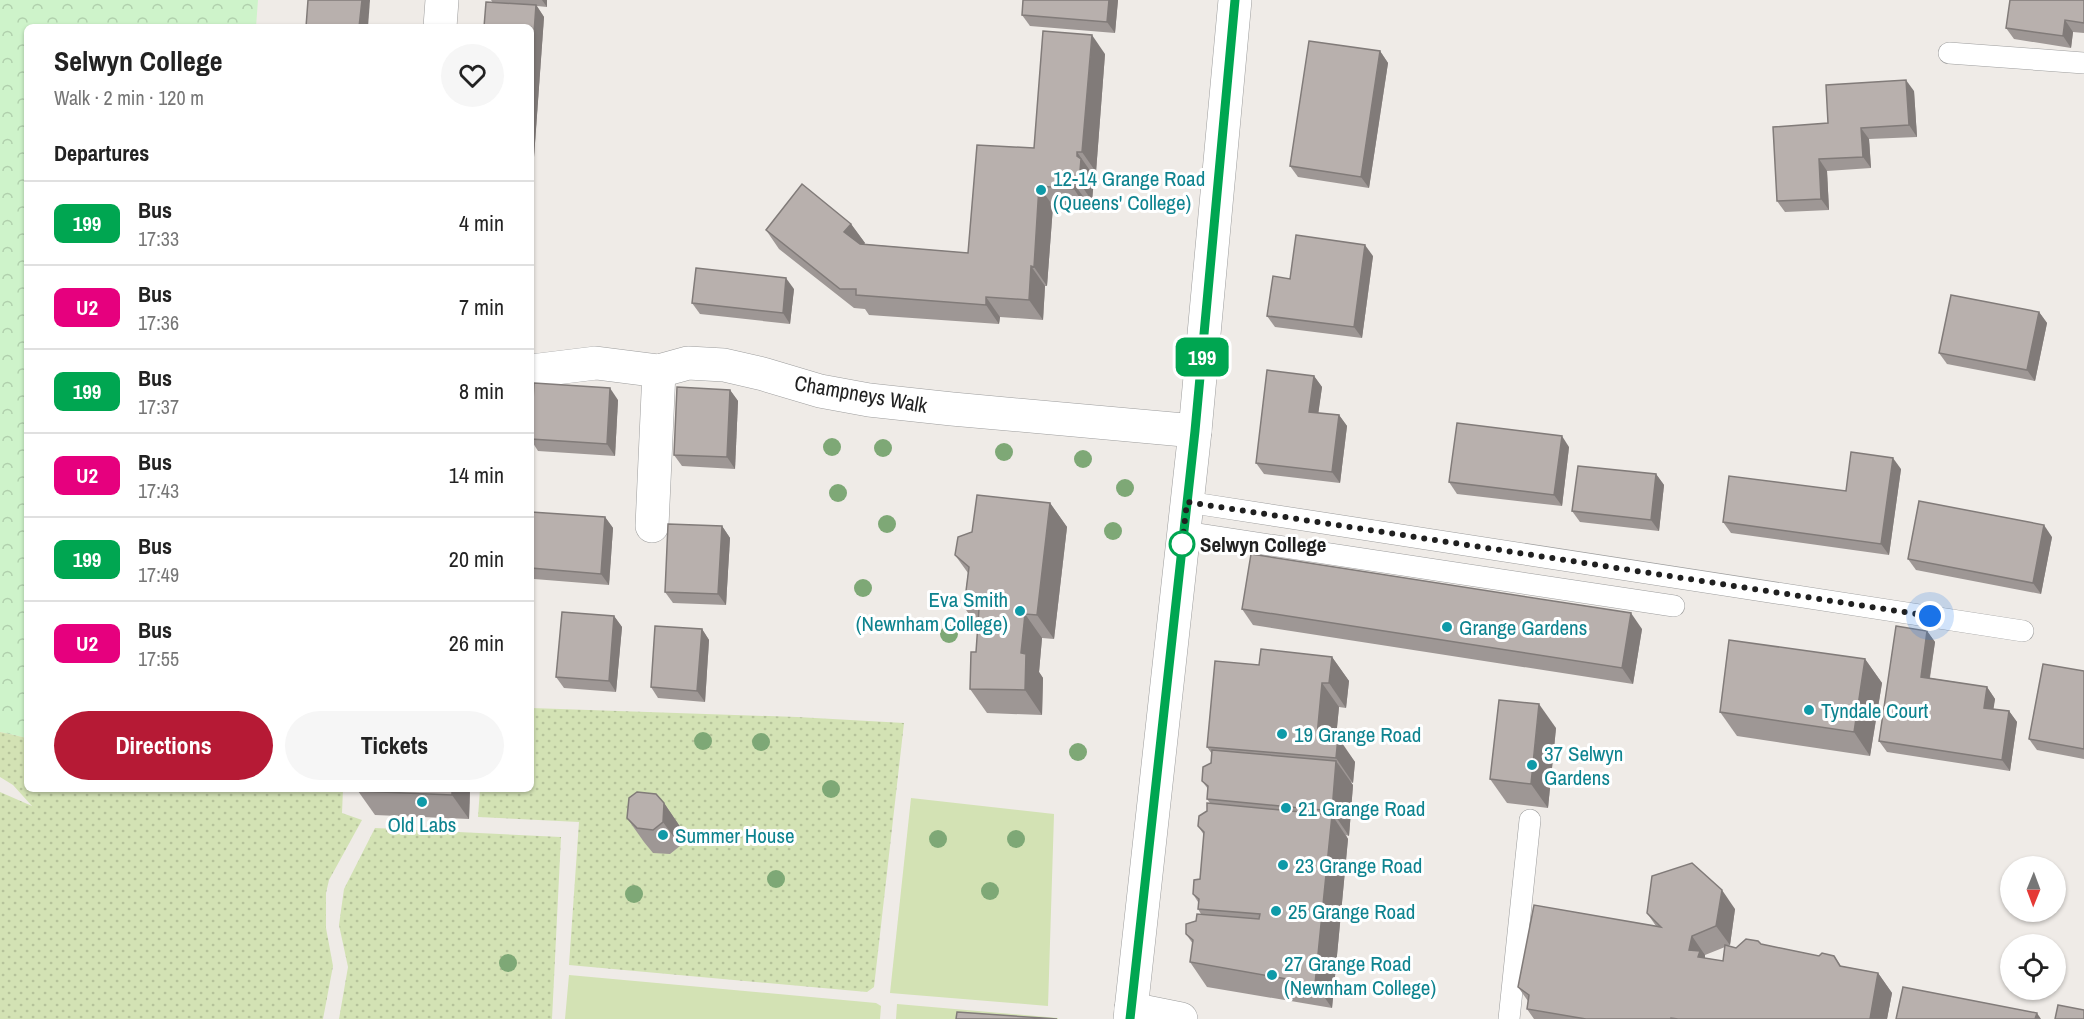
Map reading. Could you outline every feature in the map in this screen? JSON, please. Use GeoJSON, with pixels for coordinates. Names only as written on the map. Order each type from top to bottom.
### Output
{"type":"FeatureCollection","features":[{"type":"Feature","properties":{"kind":"street"},"geometry":{"type":"LineString","coordinates":[[440,24],[442,0]]}},
{"type":"Feature","properties":{"kind":"street"},"geometry":{"type":"LineString","coordinates":[[1181,1019],[1131,1014],[1195,431],[1235,0]]}},
{"type":"Feature","properties":{"kind":"street","name":"Champneys Walk"},"geometry":{"type":"LineString","coordinates":[[534,371],[596,363],[659,371],[688,363],[724,365],[820,391],[869,400],[1195,431]]}},
{"type":"Feature","properties":{"kind":"street"},"geometry":{"type":"LineString","coordinates":[[652,526],[659,371]]}},
{"type":"Feature","properties":{"kind":"lane"},"geometry":{"type":"LineString","coordinates":[[1949,53],[2084,63]]}},
{"type":"Feature","properties":{"kind":"lane"},"geometry":{"type":"LineString","coordinates":[[1185,517],[1674,606]]}},
{"type":"Feature","properties":{"kind":"lane"},"geometry":{"type":"LineString","coordinates":[[1185,517],[2023,631]]}},
{"type":"Feature","properties":{"kind":"lane"},"geometry":{"type":"LineString","coordinates":[[1509,1019],[1530,820]]}},
{"type":"Feature","properties":{"kind":"green space"},"geometry":{"type":"Polygon","coordinates":[[[0,0],[258,0],[256,24],[24,24],[24,737],[0,732],[0,0]]]}},
{"type":"Feature","properties":{"kind":"green space"},"geometry":{"type":"Polygon","coordinates":[[[534,708],[904,723],[874,987],[867,992],[569,965],[579,822],[478,817],[480,792],[534,792],[534,708]]]}},
{"type":"Feature","properties":{"kind":"green space"},"geometry":{"type":"Polygon","coordinates":[[[0,732],[24,737],[24,792],[343,792],[342,813],[362,820],[329,880],[326,893],[326,928],[333,966],[323,1019],[0,1019],[0,792],[32,806],[13,785],[0,777],[0,732]]]}},
{"type":"Feature","properties":{"kind":"green space"},"geometry":{"type":"Polygon","coordinates":[[[911,798],[1054,814],[1048,1006],[890,993],[911,798]]]}},
{"type":"Feature","properties":{"kind":"green space"},"geometry":{"type":"Polygon","coordinates":[[[375,828],[561,837],[552,1019],[339,1019],[348,967],[339,925],[344,889],[375,828]]]}},
{"type":"Feature","properties":{"kind":"green space"},"geometry":{"type":"Polygon","coordinates":[[[569,975],[876,1003],[881,1006],[880,1019],[565,1019],[569,975]]]}},
{"type":"Feature","properties":{"kind":"green space"},"geometry":{"type":"Polygon","coordinates":[[[897,1004],[1058,1018],[1058,1019],[896,1019],[897,1004]]]}},
{"type":"Feature","properties":{"kind":"building"},"geometry":{"type":"Polygon","coordinates":[[[308,0],[362,0],[359,24],[306,24],[308,0]]]}},
{"type":"Feature","properties":{"kind":"building"},"geometry":{"type":"Polygon","coordinates":[[[1023,0],[1109,0],[1107,22],[1022,15],[1023,0]]]}},
{"type":"Feature","properties":{"kind":"building"},"geometry":{"type":"Polygon","coordinates":[[[2010,0],[2084,0],[2084,23],[2065,20],[2063,36],[2006,28],[2010,0]]]}},
{"type":"Feature","properties":{"kind":"building"},"geometry":{"type":"Polygon","coordinates":[[[486,2],[536,5],[534,33],[534,24],[484,24],[486,2]]]}},
{"type":"Feature","properties":{"kind":"building","name":"12-14 Grange Road (Queens' College)"},"geometry":{"type":"Polygon","coordinates":[[[1043,31],[1092,35],[1082,152],[1077,152],[1077,156],[1081,159],[1079,182],[1074,184],[1074,189],[1039,186],[1034,267],[1031,266],[1029,300],[986,297],[986,305],[856,295],[856,289],[840,289],[766,230],[802,184],[851,224],[844,232],[860,244],[968,253],[977,145],[1034,148],[1043,31]]]}},
{"type":"Feature","properties":{"kind":"building"},"geometry":{"type":"Polygon","coordinates":[[[1309,41],[1380,51],[1361,177],[1290,166],[1309,41]]]}},
{"type":"Feature","properties":{"kind":"building"},"geometry":{"type":"Polygon","coordinates":[[[1906,80],[1909,125],[1861,128],[1863,157],[1819,159],[1821,199],[1777,201],[1773,127],[1828,123],[1826,85],[1906,80]]]}},
{"type":"Feature","properties":{"kind":"building"},"geometry":{"type":"Polygon","coordinates":[[[1296,235],[1365,245],[1354,327],[1267,316],[1273,276],[1290,279],[1296,235]]]}},
{"type":"Feature","properties":{"kind":"building"},"geometry":{"type":"Polygon","coordinates":[[[696,268],[786,278],[783,313],[692,303],[696,268]]]}},
{"type":"Feature","properties":{"kind":"building"},"geometry":{"type":"Polygon","coordinates":[[[1951,295],[2039,312],[2027,370],[1939,353],[1951,295]]]}},
{"type":"Feature","properties":{"kind":"building"},"geometry":{"type":"Polygon","coordinates":[[[1267,370],[1314,376],[1309,412],[1339,415],[1332,472],[1256,463],[1267,370]]]}},
{"type":"Feature","properties":{"kind":"building"},"geometry":{"type":"Polygon","coordinates":[[[534,383],[610,388],[607,444],[534,439],[534,383]]]}},
{"type":"Feature","properties":{"kind":"building"},"geometry":{"type":"Polygon","coordinates":[[[677,387],[730,390],[727,457],[674,455],[677,387]]]}},
{"type":"Feature","properties":{"kind":"building"},"geometry":{"type":"Polygon","coordinates":[[[1457,423],[1562,436],[1554,495],[1449,482],[1457,423]]]}},
{"type":"Feature","properties":{"kind":"building"},"geometry":{"type":"Polygon","coordinates":[[[1851,452],[1893,458],[1881,544],[1723,522],[1729,476],[1846,491],[1851,452]]]}},
{"type":"Feature","properties":{"kind":"building"},"geometry":{"type":"Polygon","coordinates":[[[1578,466],[1656,474],[1651,520],[1572,511],[1578,466]]]}},
{"type":"Feature","properties":{"kind":"building","name":"Eva Smith (Newnham College)"},"geometry":{"type":"Polygon","coordinates":[[[977,495],[1050,503],[1037,615],[1025,614],[1021,653],[1026,654],[1025,690],[970,689],[971,652],[976,652],[979,609],[964,607],[969,567],[955,555],[958,537],[972,532],[977,495]]]}},
{"type":"Feature","properties":{"kind":"building"},"geometry":{"type":"Polygon","coordinates":[[[1919,501],[2044,525],[2033,583],[1908,559],[1919,501]]]}},
{"type":"Feature","properties":{"kind":"building"},"geometry":{"type":"Polygon","coordinates":[[[534,512],[605,517],[601,574],[534,568],[534,512]]]}},
{"type":"Feature","properties":{"kind":"building"},"geometry":{"type":"Polygon","coordinates":[[[668,524],[722,526],[718,594],[665,592],[668,524]]]}},
{"type":"Feature","properties":{"kind":"building","name":"Grange Gardens"},"geometry":{"type":"Polygon","coordinates":[[[1251,554],[1631,613],[1622,668],[1242,609],[1251,554]]]}},
{"type":"Feature","properties":{"kind":"building"},"geometry":{"type":"Polygon","coordinates":[[[562,612],[614,616],[609,681],[556,677],[562,612]]]}},
{"type":"Feature","properties":{"kind":"building"},"geometry":{"type":"Polygon","coordinates":[[[655,626],[702,629],[697,691],[651,687],[655,626]]]}},
{"type":"Feature","properties":{"kind":"building"},"geometry":{"type":"Polygon","coordinates":[[[1896,626],[1927,631],[1921,677],[1987,687],[1984,708],[2009,711],[2002,760],[1879,741],[1896,626]]]}},
{"type":"Feature","properties":{"kind":"building","name":"Tyndale Court"},"geometry":{"type":"Polygon","coordinates":[[[1729,640],[1865,659],[1854,732],[1720,712],[1729,640]]]}},
{"type":"Feature","properties":{"kind":"building","name":"19 Grange Road"},"geometry":{"type":"Polygon","coordinates":[[[1261,649],[1332,657],[1329,683],[1322,683],[1317,736],[1338,737],[1336,758],[1207,747],[1215,661],[1259,665],[1261,649]]]}},
{"type":"Feature","properties":{"kind":"building"},"geometry":{"type":"Polygon","coordinates":[[[2043,664],[2084,671],[2084,749],[2029,739],[2043,664]]]}},
{"type":"Feature","properties":{"kind":"building"},"geometry":{"type":"Polygon","coordinates":[[[1499,700],[1539,704],[1531,784],[1490,779],[1499,700]]]}},
{"type":"Feature","properties":{"kind":"building"},"geometry":{"type":"Polygon","coordinates":[[[1212,750],[1336,761],[1332,811],[1207,799],[1208,786],[1202,781],[1203,767],[1211,763],[1212,750]]]}},
{"type":"Feature","properties":{"kind":"building"},"geometry":{"type":"Polygon","coordinates":[[[382,792],[452,792],[452,795],[382,792]]]}},
{"type":"Feature","properties":{"kind":"building"},"geometry":{"type":"Polygon","coordinates":[[[637,792],[656,794],[664,803],[663,822],[653,830],[637,828],[627,818],[629,798],[637,792]]]}},
{"type":"Feature","properties":{"kind":"building"},"geometry":{"type":"Polygon","coordinates":[[[1207,803],[1332,815],[1315,984],[1190,962],[1193,940],[1186,934],[1186,924],[1196,921],[1197,914],[1259,919],[1260,914],[1198,909],[1199,899],[1193,894],[1194,880],[1200,879],[1204,832],[1198,826],[1199,816],[1207,811],[1207,803]]]}},
{"type":"Feature","properties":{"kind":"building"},"geometry":{"type":"Polygon","coordinates":[[[1692,863],[1722,890],[1716,926],[1692,936],[1689,950],[1700,951],[1698,957],[1723,961],[1725,945],[1736,948],[1746,939],[1819,956],[1822,953],[1834,956],[1840,966],[1878,973],[1870,1019],[1586,1019],[1527,1009],[1529,995],[1518,987],[1534,905],[1661,927],[1647,913],[1652,876],[1692,863]]]}},
{"type":"Feature","properties":{"kind":"building"},"geometry":{"type":"Polygon","coordinates":[[[1903,987],[2037,1013],[2035,1019],[1896,1019],[1903,987]]]}},
{"type":"Feature","properties":{"kind":"building"},"geometry":{"type":"Polygon","coordinates":[[[2058,1005],[2084,1010],[2084,1019],[2055,1019],[2058,1005]]]}},
{"type":"Feature","properties":{"kind":"building"},"geometry":{"type":"Polygon","coordinates":[[[957,1012],[1057,1019],[956,1019],[957,1012]]]}},
{"type":"Feature","properties":{"kind":"bus line","name":"199"},"geometry":{"type":"LineString","coordinates":[[1130,1019],[1195,431],[1235,0]]}},
{"type":"Feature","properties":{"kind":"place","name":"12-14 Grange Road (Queens' College)"},"geometry":{"type":"Point","coordinates":[1041,190]}},
{"type":"Feature","properties":{"kind":"place","name":"Selwyn College"},"geometry":{"type":"Point","coordinates":[1182,544]}},
{"type":"Feature","properties":{"kind":"place","name":"Eva Smith (Newnham College)"},"geometry":{"type":"Point","coordinates":[1020,611]}},
{"type":"Feature","properties":{"kind":"place","name":"Grange Gardens"},"geometry":{"type":"Point","coordinates":[1447,627]}},
{"type":"Feature","properties":{"kind":"place","name":"Tyndale Court"},"geometry":{"type":"Point","coordinates":[1809,710]}},
{"type":"Feature","properties":{"kind":"place","name":"19 Grange Road"},"geometry":{"type":"Point","coordinates":[1282,734]}},
{"type":"Feature","properties":{"kind":"place","name":"37 Selwyn Gardens"},"geometry":{"type":"Point","coordinates":[1532,765]}},
{"type":"Feature","properties":{"kind":"place","name":"Old Labs"},"geometry":{"type":"Point","coordinates":[422,802]}},
{"type":"Feature","properties":{"kind":"place","name":"21 Grange Road"},"geometry":{"type":"Point","coordinates":[1286,808]}},
{"type":"Feature","properties":{"kind":"place","name":"Summer House"},"geometry":{"type":"Point","coordinates":[663,835]}},
{"type":"Feature","properties":{"kind":"place","name":"23 Grange Road"},"geometry":{"type":"Point","coordinates":[1283,865]}},
{"type":"Feature","properties":{"kind":"place","name":"25 Grange Road"},"geometry":{"type":"Point","coordinates":[1276,911]}},
{"type":"Feature","properties":{"kind":"place","name":"27 Grange Road (Newnham College)"},"geometry":{"type":"Point","coordinates":[1272,975]}},
{"type":"Feature","properties":{"kind":"route"},"geometry":{"type":"LineString","coordinates":[[1182,544],[1181,554],[1187,502],[1930,616]]}}]}
